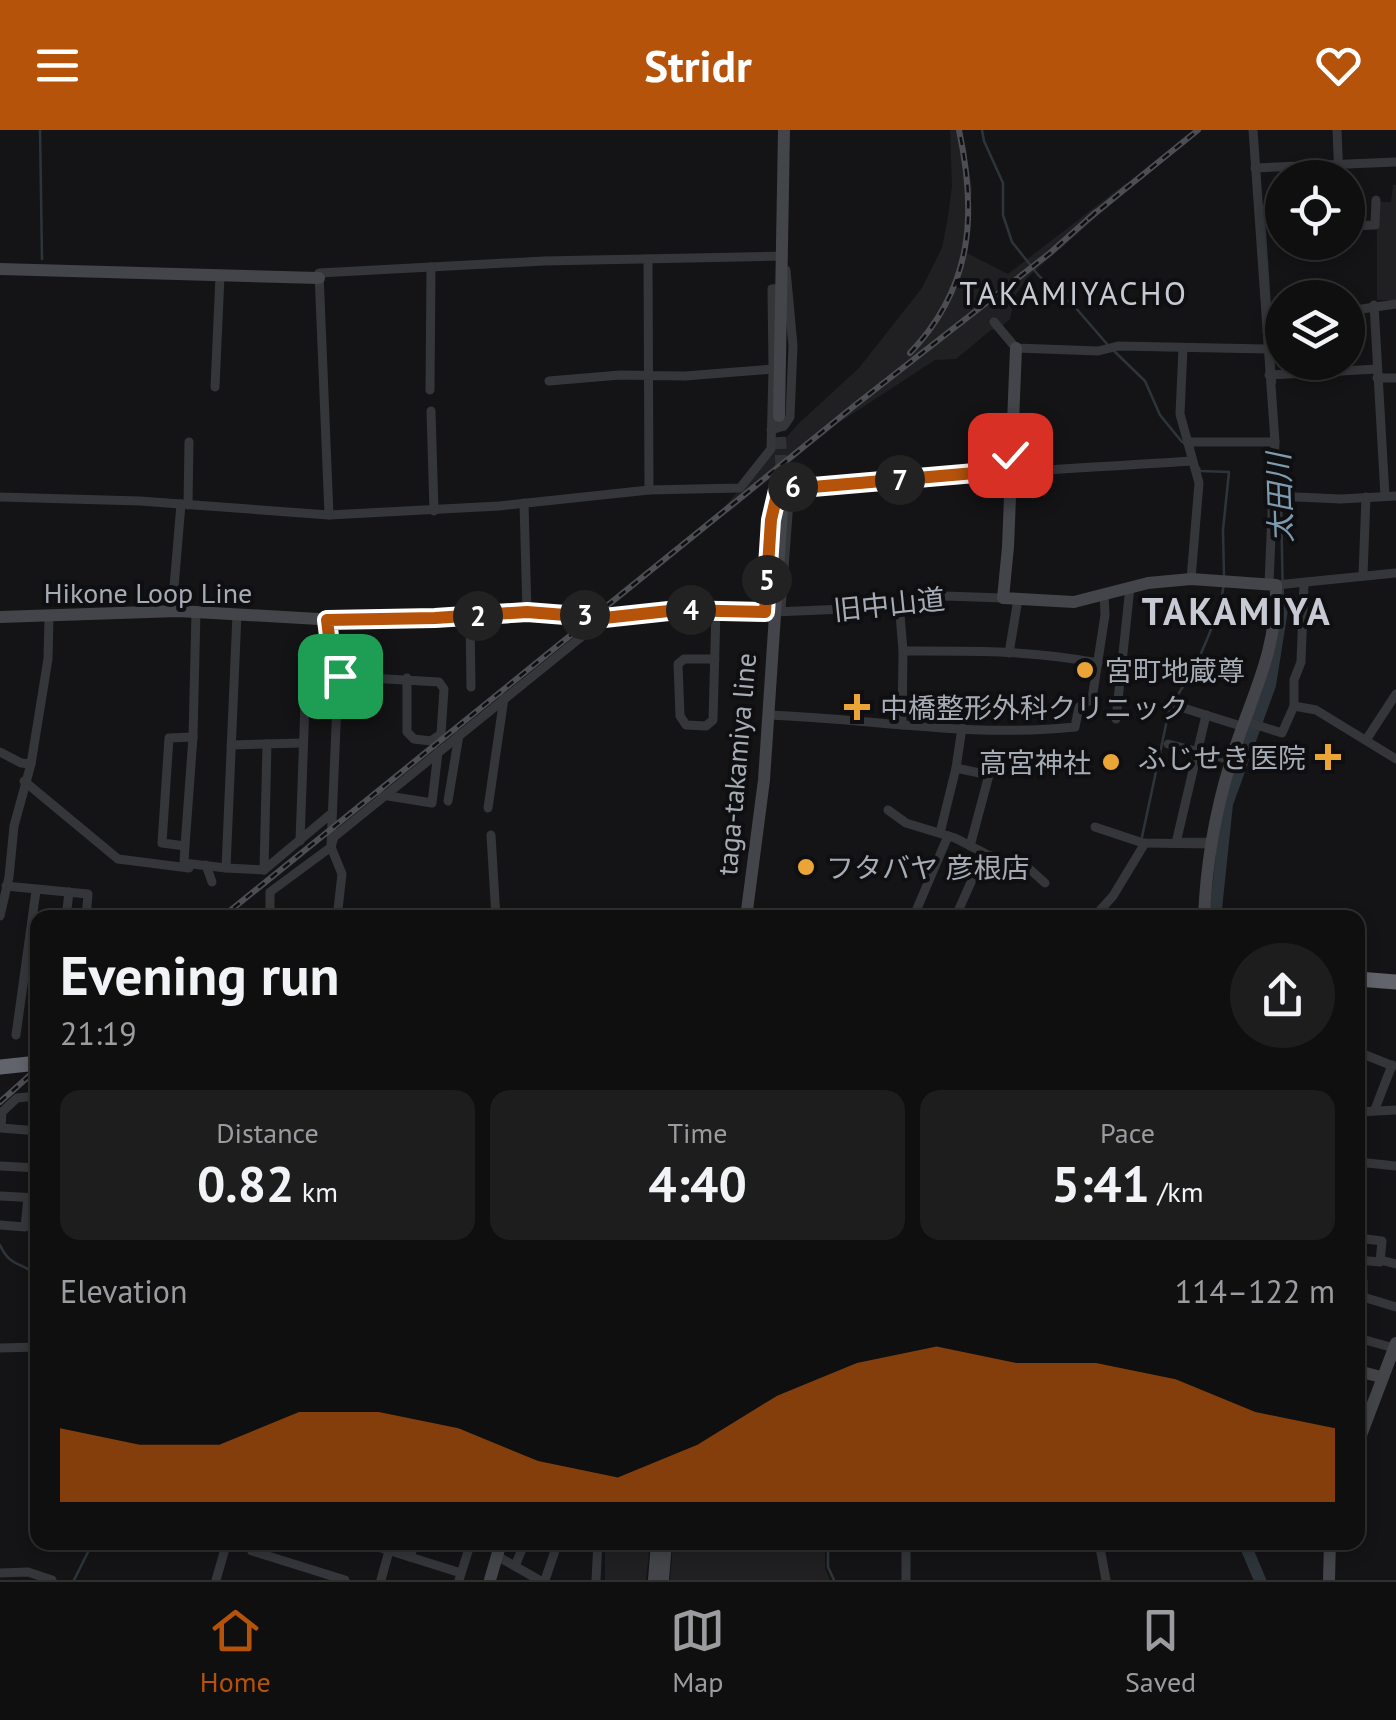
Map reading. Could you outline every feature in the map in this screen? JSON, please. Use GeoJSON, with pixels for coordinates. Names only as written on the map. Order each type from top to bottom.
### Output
{"type":"FeatureCollection","features":[{"type":"Feature","properties":{"kind":"highway"},"geometry":{"type":"LineString","coordinates":[[1365,980],[1396,982]]}},
{"type":"Feature","properties":{"kind":"highway"},"geometry":{"type":"LineString","coordinates":[[0,1067],[30,1064]]}},
{"type":"Feature","properties":{"kind":"main road"},"geometry":{"type":"LineString","coordinates":[[779,416],[784,130]]}},
{"type":"Feature","properties":{"kind":"main road"},"geometry":{"type":"LineString","coordinates":[[0,269],[318,278]]}},
{"type":"Feature","properties":{"kind":"main road"},"geometry":{"type":"LineString","coordinates":[[1016,348],[1003,598],[1074,602],[1130,587],[1191,579],[1278,585],[1270,651],[1231,760],[1212,844],[1205,910]]}},
{"type":"Feature","properties":{"kind":"main road","name":"taga-takamiya line"},"geometry":{"type":"LineString","coordinates":[[747,910],[770,715],[773,612],[786,491]]}},
{"type":"Feature","properties":{"kind":"main road","name":"Hikone Loop Line"},"geometry":{"type":"LineString","coordinates":[[0,617],[196,611],[327,620],[527,612],[600,618],[716,610],[773,612]]}},
{"type":"Feature","properties":{"kind":"main road"},"geometry":{"type":"LineString","coordinates":[[1365,1423],[1395,1345]]}},
{"type":"Feature","properties":{"kind":"main road"},"geometry":{"type":"LineString","coordinates":[[1365,1374],[1381,1377]]}},
{"type":"Feature","properties":{"kind":"main road"},"geometry":{"type":"LineString","coordinates":[[490,1580],[499,1550]]}},
{"type":"Feature","properties":{"kind":"main road"},"geometry":{"type":"LineString","coordinates":[[654,1580],[656,1550]]}},
{"type":"Feature","properties":{"kind":"main road"},"geometry":{"type":"LineString","coordinates":[[663,1580],[665,1550]]}},
{"type":"Feature","properties":{"kind":"main road"},"geometry":{"type":"LineString","coordinates":[[1329,1580],[1330,1550]]}},
{"type":"Feature","properties":{"kind":"street"},"geometry":{"type":"LineString","coordinates":[[1253,130],[1265,304]]}},
{"type":"Feature","properties":{"kind":"street"},"geometry":{"type":"LineString","coordinates":[[1338,130],[1339,160]]}},
{"type":"Feature","properties":{"kind":"street"},"geometry":{"type":"LineString","coordinates":[[1365,164],[1396,162]]}},
{"type":"Feature","properties":{"kind":"street"},"geometry":{"type":"LineString","coordinates":[[1255,168],[1265,168]]}},
{"type":"Feature","properties":{"kind":"street"},"geometry":{"type":"LineString","coordinates":[[1365,225],[1374,225],[1376,200]]}},
{"type":"Feature","properties":{"kind":"street"},"geometry":{"type":"LineString","coordinates":[[648,258],[649,490]]}},
{"type":"Feature","properties":{"kind":"street"},"geometry":{"type":"LineString","coordinates":[[329,516],[318,273],[648,258],[782,259],[790,295],[793,346],[790,417],[784,426],[771,430]]}},
{"type":"Feature","properties":{"kind":"street"},"geometry":{"type":"LineString","coordinates":[[430,390],[431,267]]}},
{"type":"Feature","properties":{"kind":"street"},"geometry":{"type":"LineString","coordinates":[[215,387],[220,276]]}},
{"type":"Feature","properties":{"kind":"street"},"geometry":{"type":"LineString","coordinates":[[0,497],[53,496],[329,516],[649,490],[740,488],[768,454],[772,289],[783,288]]}},
{"type":"Feature","properties":{"kind":"street"},"geometry":{"type":"LineString","coordinates":[[1365,307],[1396,304]]}},
{"type":"Feature","properties":{"kind":"street"},"geometry":{"type":"LineString","coordinates":[[1275,496],[1390,496],[1374,305]]}},
{"type":"Feature","properties":{"kind":"street"},"geometry":{"type":"LineString","coordinates":[[994,322],[1016,348],[1265,349]]}},
{"type":"Feature","properties":{"kind":"street"},"geometry":{"type":"LineString","coordinates":[[1184,348],[1180,414],[1199,483],[1191,579]]}},
{"type":"Feature","properties":{"kind":"street"},"geometry":{"type":"LineString","coordinates":[[549,381],[772,369]]}},
{"type":"Feature","properties":{"kind":"street"},"geometry":{"type":"LineString","coordinates":[[1365,373],[1396,378]]}},
{"type":"Feature","properties":{"kind":"street"},"geometry":{"type":"LineString","coordinates":[[1269,380],[1278,585],[1396,573]]}},
{"type":"Feature","properties":{"kind":"street"},"geometry":{"type":"LineString","coordinates":[[430,411],[434,510]]}},
{"type":"Feature","properties":{"kind":"street"},"geometry":{"type":"LineString","coordinates":[[172,611],[189,442]]}},
{"type":"Feature","properties":{"kind":"street"},"geometry":{"type":"LineString","coordinates":[[1187,442],[1275,442]]}},
{"type":"Feature","properties":{"kind":"street"},"geometry":{"type":"LineString","coordinates":[[786,491],[1010,470],[1192,461]]}},
{"type":"Feature","properties":{"kind":"street"},"geometry":{"type":"LineString","coordinates":[[1363,575],[1366,497]]}},
{"type":"Feature","properties":{"kind":"street"},"geometry":{"type":"LineString","coordinates":[[524,503],[527,612]]}},
{"type":"Feature","properties":{"kind":"street"},"geometry":{"type":"LineString","coordinates":[[1177,706],[1282,733],[1294,706],[1294,680],[1301,662],[1304,583]]}},
{"type":"Feature","properties":{"kind":"street"},"geometry":{"type":"LineString","coordinates":[[1116,719],[1130,587]]}},
{"type":"Feature","properties":{"kind":"street"},"geometry":{"type":"LineString","coordinates":[[770,715],[962,728],[1075,727],[1079,707],[1092,698],[1105,615],[1104,594]]}},
{"type":"Feature","properties":{"kind":"street","name":"旧中山道"},"geometry":{"type":"LineString","coordinates":[[773,612],[843,611],[945,596],[1003,598]]}},
{"type":"Feature","properties":{"kind":"street"},"geometry":{"type":"LineString","coordinates":[[1009,654],[1018,599]]}},
{"type":"Feature","properties":{"kind":"street"},"geometry":{"type":"LineString","coordinates":[[899,602],[904,651],[902,725]]}},
{"type":"Feature","properties":{"kind":"street"},"geometry":{"type":"LineString","coordinates":[[715,659],[684,659],[678,664],[680,716],[686,724],[706,726],[712,720],[715,659],[716,610]]}},
{"type":"Feature","properties":{"kind":"street"},"geometry":{"type":"LineString","coordinates":[[196,611],[193,738],[184,862],[206,868]]}},
{"type":"Feature","properties":{"kind":"street"},"geometry":{"type":"LineString","coordinates":[[226,868],[237,614]]}},
{"type":"Feature","properties":{"kind":"street"},"geometry":{"type":"LineString","coordinates":[[470,616],[471,687]]}},
{"type":"Feature","properties":{"kind":"street"},"geometry":{"type":"LineString","coordinates":[[0,916],[5,863],[30,764],[48,660],[49,617]]}},
{"type":"Feature","properties":{"kind":"street"},"geometry":{"type":"LineString","coordinates":[[270,910],[270,892],[332,847],[334,837],[382,795],[600,618]]}},
{"type":"Feature","properties":{"kind":"street"},"geometry":{"type":"LineString","coordinates":[[327,620],[335,704],[332,847],[342,874],[338,910]]}},
{"type":"Feature","properties":{"kind":"street"},"geometry":{"type":"LineString","coordinates":[[904,651],[1069,657],[1098,662]]}},
{"type":"Feature","properties":{"kind":"street"},"geometry":{"type":"LineString","coordinates":[[334,676],[407,678],[439,682],[444,689],[441,734],[431,741],[414,739],[407,732],[407,678]]}},
{"type":"Feature","properties":{"kind":"street"},"geometry":{"type":"LineString","coordinates":[[1366,740],[1396,694]]}},
{"type":"Feature","properties":{"kind":"street"},"geometry":{"type":"LineString","coordinates":[[488,808],[504,698]]}},
{"type":"Feature","properties":{"kind":"street"},"geometry":{"type":"LineString","coordinates":[[300,841],[305,704],[335,704]]}},
{"type":"Feature","properties":{"kind":"street"},"geometry":{"type":"LineString","coordinates":[[1294,706],[1316,710],[1396,759]]}},
{"type":"Feature","properties":{"kind":"street"},"geometry":{"type":"LineString","coordinates":[[1176,840],[1206,715]]}},
{"type":"Feature","properties":{"kind":"street"},"geometry":{"type":"LineString","coordinates":[[916,910],[944,834],[962,728]]}},
{"type":"Feature","properties":{"kind":"street"},"geometry":{"type":"LineString","coordinates":[[448,800],[459,735]]}},
{"type":"Feature","properties":{"kind":"street"},"geometry":{"type":"LineString","coordinates":[[186,846],[162,843],[169,738],[193,738]]}},
{"type":"Feature","properties":{"kind":"street"},"geometry":{"type":"LineString","coordinates":[[231,745],[303,743]]}},
{"type":"Feature","properties":{"kind":"street"},"geometry":{"type":"LineString","coordinates":[[264,870],[268,744]]}},
{"type":"Feature","properties":{"kind":"street"},"geometry":{"type":"LineString","coordinates":[[1168,744],[1231,760]]}},
{"type":"Feature","properties":{"kind":"street"},"geometry":{"type":"LineString","coordinates":[[0,752],[30,764]]}},
{"type":"Feature","properties":{"kind":"street"},"geometry":{"type":"LineString","coordinates":[[382,795],[432,803],[438,752]]}},
{"type":"Feature","properties":{"kind":"street"},"geometry":{"type":"LineString","coordinates":[[956,768],[990,775],[970,846]]}},
{"type":"Feature","properties":{"kind":"street"},"geometry":{"type":"LineString","coordinates":[[24,781],[118,859],[206,868],[264,870],[333,811]]}},
{"type":"Feature","properties":{"kind":"street"},"geometry":{"type":"LineString","coordinates":[[888,810],[906,823],[1025,865],[1045,883]]}},
{"type":"Feature","properties":{"kind":"street"},"geometry":{"type":"LineString","coordinates":[[1095,827],[1145,843],[1176,840],[1212,844]]}},
{"type":"Feature","properties":{"kind":"street"},"geometry":{"type":"LineString","coordinates":[[491,836],[496,910]]}},
{"type":"Feature","properties":{"kind":"street"},"geometry":{"type":"LineString","coordinates":[[1100,910],[1145,843]]}},
{"type":"Feature","properties":{"kind":"street"},"geometry":{"type":"LineString","coordinates":[[958,910],[984,853]]}},
{"type":"Feature","properties":{"kind":"street"},"geometry":{"type":"LineString","coordinates":[[206,868],[212,882]]}},
{"type":"Feature","properties":{"kind":"street"},"geometry":{"type":"LineString","coordinates":[[4,891],[88,894],[87,910]]}},
{"type":"Feature","properties":{"kind":"street"},"geometry":{"type":"LineString","coordinates":[[33,910],[36,891]]}},
{"type":"Feature","properties":{"kind":"street"},"geometry":{"type":"LineString","coordinates":[[67,910],[68,892]]}},
{"type":"Feature","properties":{"kind":"street"},"geometry":{"type":"LineString","coordinates":[[16,1036],[30,933]]}},
{"type":"Feature","properties":{"kind":"street"},"geometry":{"type":"LineString","coordinates":[[25,968],[30,969]]}},
{"type":"Feature","properties":{"kind":"street"},"geometry":{"type":"LineString","coordinates":[[1365,1055],[1394,1066],[1374,1110]]}},
{"type":"Feature","properties":{"kind":"street"},"geometry":{"type":"LineString","coordinates":[[30,1097],[17,1098],[2,1112],[1,1128],[30,1130]]}},
{"type":"Feature","properties":{"kind":"street"},"geometry":{"type":"LineString","coordinates":[[1365,1111],[1396,1110]]}},
{"type":"Feature","properties":{"kind":"street"},"geometry":{"type":"LineString","coordinates":[[1365,1163],[1396,1166]]}},
{"type":"Feature","properties":{"kind":"street"},"geometry":{"type":"LineString","coordinates":[[0,1166],[30,1168]]}},
{"type":"Feature","properties":{"kind":"street"},"geometry":{"type":"LineString","coordinates":[[0,1196],[30,1198]]}},
{"type":"Feature","properties":{"kind":"street"},"geometry":{"type":"LineString","coordinates":[[0,1225],[25,1227],[30,1209]]}},
{"type":"Feature","properties":{"kind":"street"},"geometry":{"type":"LineString","coordinates":[[1365,1239],[1382,1241],[1380,1260]]}},
{"type":"Feature","properties":{"kind":"street"},"geometry":{"type":"LineString","coordinates":[[1365,1261],[1396,1264]]}},
{"type":"Feature","properties":{"kind":"street"},"geometry":{"type":"LineString","coordinates":[[1365,1298],[1396,1307]]}},
{"type":"Feature","properties":{"kind":"street"},"geometry":{"type":"LineString","coordinates":[[1365,1339],[1395,1345]]}},
{"type":"Feature","properties":{"kind":"street"},"geometry":{"type":"LineString","coordinates":[[0,1348],[30,1347]]}},
{"type":"Feature","properties":{"kind":"street"},"geometry":{"type":"LineString","coordinates":[[216,1580],[225,1550]]}},
{"type":"Feature","properties":{"kind":"street"},"geometry":{"type":"LineString","coordinates":[[252,1550],[345,1580]]}},
{"type":"Feature","properties":{"kind":"street"},"geometry":{"type":"LineString","coordinates":[[386,1550],[460,1577],[468,1550]]}},
{"type":"Feature","properties":{"kind":"street"},"geometry":{"type":"LineString","coordinates":[[410,1557],[412,1550]]}},
{"type":"Feature","properties":{"kind":"street"},"geometry":{"type":"LineString","coordinates":[[499,1550],[514,1566],[539,1580],[554,1550]]}},
{"type":"Feature","properties":{"kind":"street"},"geometry":{"type":"LineString","coordinates":[[514,1566],[522,1550]]}},
{"type":"Feature","properties":{"kind":"street"},"geometry":{"type":"LineString","coordinates":[[596,1580],[598,1550]]}},
{"type":"Feature","properties":{"kind":"street"},"geometry":{"type":"LineString","coordinates":[[906,1550],[906,1580]]}},
{"type":"Feature","properties":{"kind":"street"},"geometry":{"type":"LineString","coordinates":[[1100,1550],[1106,1580]]}},
{"type":"Feature","properties":{"kind":"street"},"geometry":{"type":"LineString","coordinates":[[380,1580],[389,1551]]}},
{"type":"Feature","properties":{"kind":"street"},"geometry":{"type":"LineString","coordinates":[[0,1573],[28,1572],[52,1580]]}},
{"type":"Feature","properties":{"kind":"shaded area"},"geometry":{"type":"Polygon","coordinates":[[[950,130],[962,130],[972,187],[967,253],[1008,274],[1126,183],[1131,187],[1028,277],[1015,296],[1010,319],[1000,328],[991,330],[956,359],[935,360],[837,424],[728,513],[724,507],[799,423],[859,368],[922,288],[942,248],[948,216],[952,186],[950,130]]]}},
{"type":"Feature","properties":{"kind":"shaded area"},"geometry":{"type":"Polygon","coordinates":[[[1393,185],[1396,300],[1377,300],[1377,202],[1391,202],[1393,185]]]}},
{"type":"Feature","properties":{"kind":"shaded area"},"geometry":{"type":"Polygon","coordinates":[[[605,1550],[649,1550],[646,1580],[605,1580],[605,1550]]]}},
{"type":"Feature","properties":{"kind":"shaded area"},"geometry":{"type":"Polygon","coordinates":[[[672,1550],[825,1550],[830,1580],[670,1580],[672,1550]]]}},
{"type":"Feature","properties":{"kind":"waterway"},"geometry":{"type":"LineString","coordinates":[[40,130],[42,259]]}},
{"type":"Feature","properties":{"kind":"waterway"},"geometry":{"type":"LineString","coordinates":[[982,130],[1003,183],[1003,215],[1012,242],[1039,276],[1075,307],[1107,344]]}},
{"type":"Feature","properties":{"kind":"waterway","name":"太田川"},"geometry":{"type":"LineString","coordinates":[[1263,206],[1268,280]]}},
{"type":"Feature","properties":{"kind":"waterway"},"geometry":{"type":"LineString","coordinates":[[1113,350],[1145,381],[1160,415],[1182,442]]}},
{"type":"Feature","properties":{"kind":"waterway","name":"太田川"},"geometry":{"type":"LineString","coordinates":[[1279,451],[1281,492]]}},
{"type":"Feature","properties":{"kind":"waterway"},"geometry":{"type":"LineString","coordinates":[[1199,468],[1229,472],[1223,530],[1224,576]]}},
{"type":"Feature","properties":{"kind":"waterway","name":"太田川"},"geometry":{"type":"LineString","coordinates":[[1281,500],[1283,603]]}},
{"type":"Feature","properties":{"kind":"waterway"},"geometry":{"type":"LineString","coordinates":[[1142,837],[1170,706],[1193,671],[1216,617],[1224,584]]}},
{"type":"Feature","properties":{"kind":"waterway","name":"太田川"},"geometry":{"type":"LineString","coordinates":[[1216,910],[1227,804],[1270,685],[1283,603]]}},
{"type":"Feature","properties":{"kind":"waterway"},"geometry":{"type":"LineString","coordinates":[[1181,839],[1208,839]]}},
{"type":"Feature","properties":{"kind":"waterway"},"geometry":{"type":"LineString","coordinates":[[0,1245],[10,1260],[30,1270]]}},
{"type":"Feature","properties":{"kind":"waterway"},"geometry":{"type":"LineString","coordinates":[[74,1580],[89,1550]]}},
{"type":"Feature","properties":{"kind":"waterway"},"geometry":{"type":"LineString","coordinates":[[828,1550],[828,1567],[834,1580]]}},
{"type":"Feature","properties":{"kind":"waterway","name":"太田川"},"geometry":{"type":"LineString","coordinates":[[1247,1550],[1260,1580]]}},
{"type":"Feature","properties":{"kind":"tunnel"},"geometry":{"type":"LineString","coordinates":[[779,419],[783,495]]}},
{"type":"Feature","properties":{"kind":"railway"},"geometry":{"type":"LineString","coordinates":[[910,353],[947,302],[965,248],[968,191],[959,130]]}},
{"type":"Feature","properties":{"kind":"railway"},"geometry":{"type":"LineString","coordinates":[[1088,219],[1198,130]]}},
{"type":"Feature","properties":{"kind":"railway"},"geometry":{"type":"LineString","coordinates":[[231,910],[854,406],[1050,253],[1096,212]]}},
{"type":"Feature","properties":{"kind":"railway"},"geometry":{"type":"LineString","coordinates":[[0,1102],[30,1075]]}},
{"type":"Feature","properties":{"kind":"place","name":"宮町地蔵尊"},"geometry":{"type":"Point","coordinates":[1085,670]}},
{"type":"Feature","properties":{"kind":"place","name":"中橋整形外科クリニック"},"geometry":{"type":"Point","coordinates":[857,707]}},
{"type":"Feature","properties":{"kind":"place","name":"ふじせき医院"},"geometry":{"type":"Point","coordinates":[1328,757]}},
{"type":"Feature","properties":{"kind":"place","name":"高宮神社"},"geometry":{"type":"Point","coordinates":[1111,762]}},
{"type":"Feature","properties":{"kind":"place","name":"フタバヤ 彦根店"},"geometry":{"type":"Point","coordinates":[806,867]}},
{"type":"Feature","properties":{"kind":"district","name":"TAKAMIYACHO"},"geometry":{"type":"Point","coordinates":[1074,293]}},
{"type":"Feature","properties":{"kind":"district","name":"TAKAMIYA"},"geometry":{"type":"Point","coordinates":[1237,610]}},
{"type":"Feature","properties":{"kind":"route"},"geometry":{"type":"LineString","coordinates":[[340,676],[334,676],[327,620],[527,612],[604,618],[678,610],[765,612],[771,520],[778,490],[1010,470],[1010,455]]}}]}
